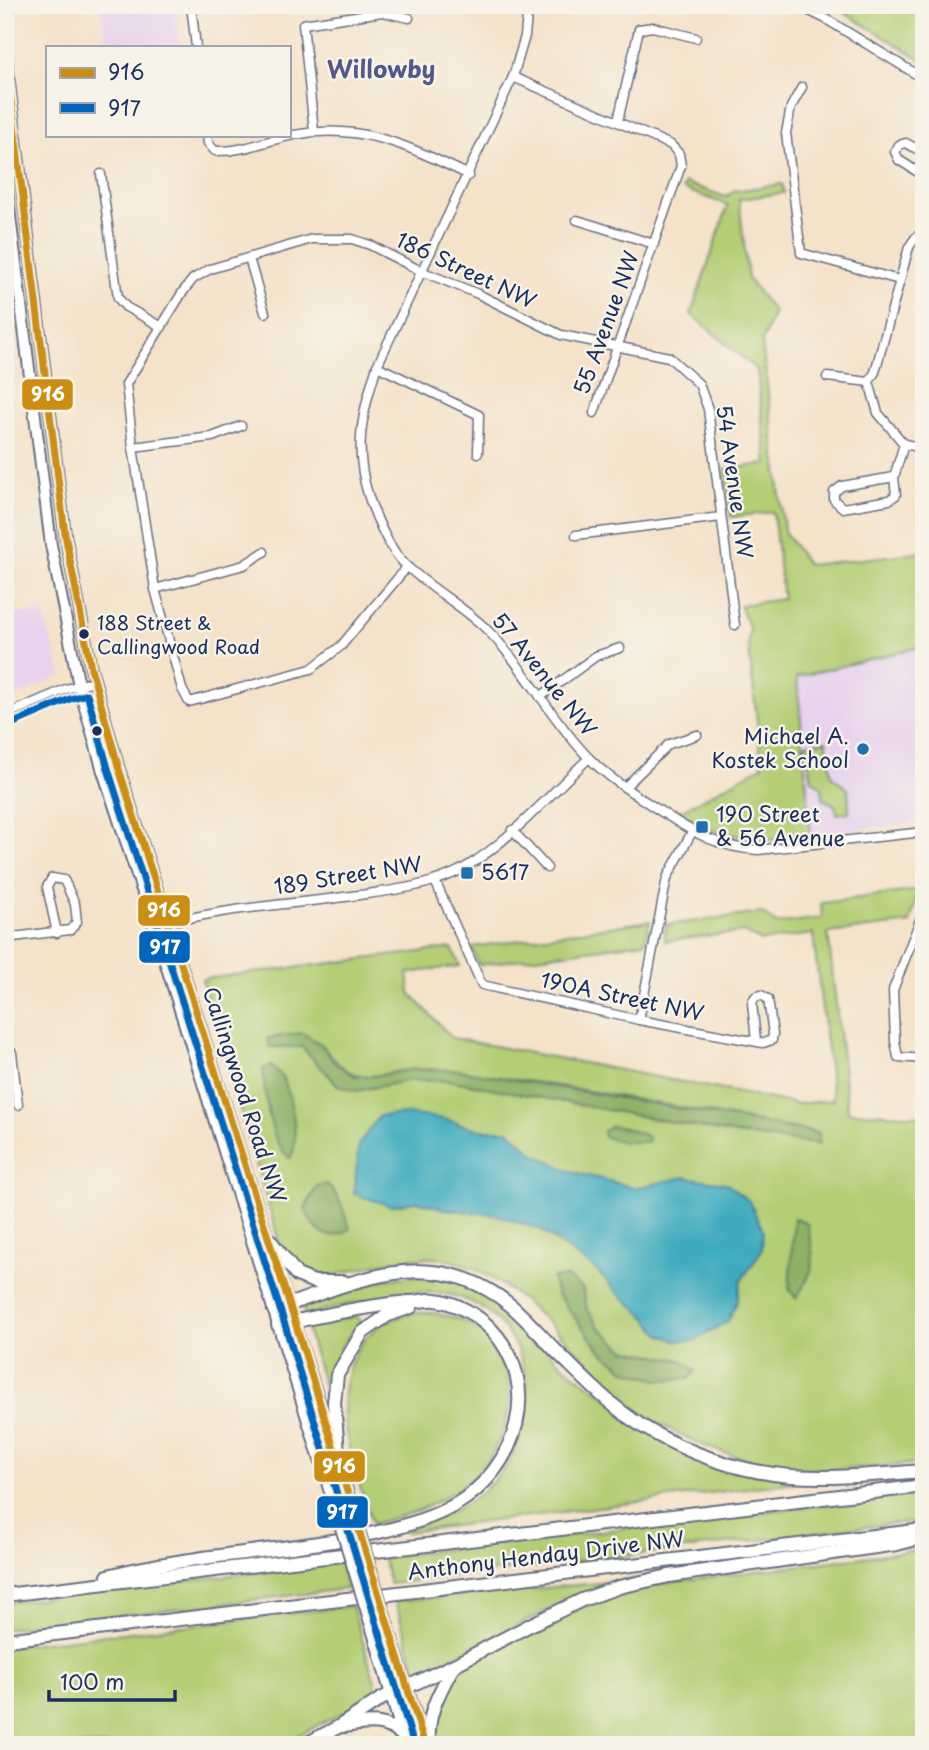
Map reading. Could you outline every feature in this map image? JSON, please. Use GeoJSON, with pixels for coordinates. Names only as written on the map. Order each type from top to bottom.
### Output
{"type":"FeatureCollection","features":[{"type":"Feature","properties":{"kind":"highway"},"geometry":{"type":"LineString","coordinates":[[269,1239],[297,1275],[314,1282],[351,1282]]}},
{"type":"Feature","properties":{"kind":"highway"},"geometry":{"type":"LineString","coordinates":[[274,1310],[351,1282],[388,1273],[414,1270],[451,1274],[475,1282],[510,1305],[578,1372],[632,1419],[673,1443],[705,1457],[758,1471],[790,1476],[825,1477],[924,1471]]}},
{"type":"Feature","properties":{"kind":"highway"},"geometry":{"type":"LineString","coordinates":[[339,1464],[334,1403],[337,1375],[350,1350],[362,1333],[387,1315],[435,1300]]}},
{"type":"Feature","properties":{"kind":"highway"},"geometry":{"type":"LineString","coordinates":[[68,1587],[142,1567],[368,1534],[430,1517],[456,1504],[478,1488],[496,1468],[519,1420],[521,1396],[514,1363],[502,1341],[482,1320],[458,1306],[435,1300],[387,1304],[278,1325]]}},
{"type":"Feature","properties":{"kind":"highway","name":"Anthony Henday Drive NW"},"geometry":{"type":"LineString","coordinates":[[5,1595],[924,1486]]}},
{"type":"Feature","properties":{"kind":"highway","name":"Anthony Henday Drive NW"},"geometry":{"type":"LineString","coordinates":[[5,1640],[924,1530]]}},
{"type":"Feature","properties":{"kind":"highway"},"geometry":{"type":"LineString","coordinates":[[304,1745],[340,1727],[391,1694],[582,1600],[619,1587],[669,1576],[897,1544],[924,1537]]}},
{"type":"Feature","properties":{"kind":"highway"},"geometry":{"type":"LineString","coordinates":[[427,1745],[433,1703],[454,1665]]}},
{"type":"Feature","properties":{"kind":"highway"},"geometry":{"type":"LineString","coordinates":[[340,1727],[373,1723],[388,1725],[403,1740]]}},
{"type":"Feature","properties":{"kind":"main road","name":"Callingwood Road NW"},"geometry":{"type":"LineString","coordinates":[[5,51],[65,534],[94,681],[119,769],[427,1745]]}},
{"type":"Feature","properties":{"kind":"main road","name":"Callingwood Road NW"},"geometry":{"type":"LineString","coordinates":[[5,176],[51,545],[79,686],[103,771],[322,1466],[403,1740]]}},
{"type":"Feature","properties":{"kind":"street"},"geometry":{"type":"LineString","coordinates":[[191,5],[196,46]]}},
{"type":"Feature","properties":{"kind":"street","name":"57 Avenue NW"},"geometry":{"type":"LineString","coordinates":[[528,5],[525,36],[513,77],[377,366],[363,408],[359,446],[362,476],[376,516],[407,568],[482,625],[589,758],[625,787],[692,832],[734,849],[758,850],[924,832]]}},
{"type":"Feature","properties":{"kind":"street"},"geometry":{"type":"LineString","coordinates":[[797,5],[826,19],[924,79]]}},
{"type":"Feature","properties":{"kind":"street"},"geometry":{"type":"LineString","coordinates":[[314,131],[303,24],[382,12],[409,18]]}},
{"type":"Feature","properties":{"kind":"street"},"geometry":{"type":"LineString","coordinates":[[513,77],[618,121],[639,29],[653,27],[696,38]]}},
{"type":"Feature","properties":{"kind":"street"},"geometry":{"type":"LineString","coordinates":[[802,87],[791,107],[786,133],[801,253],[900,280]]}},
{"type":"Feature","properties":{"kind":"street","name":"55 Avenue NW"},"geometry":{"type":"LineString","coordinates":[[594,413],[681,166],[679,154],[671,145],[618,121]]}},
{"type":"Feature","properties":{"kind":"street"},"geometry":{"type":"LineString","coordinates":[[207,136],[208,143],[215,151],[231,152],[314,131],[374,135],[415,149],[468,175]]}},
{"type":"Feature","properties":{"kind":"street"},"geometry":{"type":"LineString","coordinates":[[924,153],[906,143],[899,145],[895,152],[899,160],[924,176]]}},
{"type":"Feature","properties":{"kind":"street"},"geometry":{"type":"LineString","coordinates":[[101,174],[118,298],[126,307],[162,327]]}},
{"type":"Feature","properties":{"kind":"street","name":"55 Avenue NW"},"geometry":{"type":"LineString","coordinates":[[577,220],[654,244]]}},
{"type":"Feature","properties":{"kind":"street"},"geometry":{"type":"LineString","coordinates":[[924,232],[916,237],[909,247],[875,373],[869,382],[878,413],[904,444],[924,448]]}},
{"type":"Feature","properties":{"kind":"street","name":"186 Street NW"},"geometry":{"type":"LineString","coordinates":[[407,568],[341,646],[311,669],[189,702],[182,689],[155,589],[126,384],[193,279],[210,269],[312,239],[352,239],[478,294],[561,335],[669,357]]}},
{"type":"Feature","properties":{"kind":"street"},"geometry":{"type":"LineString","coordinates":[[249,258],[265,313]]}},
{"type":"Feature","properties":{"kind":"street","name":"54 Avenue NW"},"geometry":{"type":"LineString","coordinates":[[669,357],[699,384],[708,409],[735,625]]}},
{"type":"Feature","properties":{"kind":"street"},"geometry":{"type":"LineString","coordinates":[[377,366],[479,415],[478,453]]}},
{"type":"Feature","properties":{"kind":"street"},"geometry":{"type":"LineString","coordinates":[[827,377],[869,382]]}},
{"type":"Feature","properties":{"kind":"street"},"geometry":{"type":"LineString","coordinates":[[133,447],[212,437],[241,426]]}},
{"type":"Feature","properties":{"kind":"street"},"geometry":{"type":"LineString","coordinates":[[894,477],[842,486],[834,492],[834,500],[843,508],[889,500],[896,495],[894,477],[904,444]]}},
{"type":"Feature","properties":{"kind":"street"},"geometry":{"type":"LineString","coordinates":[[576,535],[721,517]]}},
{"type":"Feature","properties":{"kind":"street"},"geometry":{"type":"LineString","coordinates":[[155,589],[244,565],[264,552]]}},
{"type":"Feature","properties":{"kind":"street"},"geometry":{"type":"LineString","coordinates":[[540,697],[596,656],[620,648]]}},
{"type":"Feature","properties":{"kind":"street"},"geometry":{"type":"LineString","coordinates":[[5,715],[94,681]]}},
{"type":"Feature","properties":{"kind":"street"},"geometry":{"type":"LineString","coordinates":[[625,787],[669,744],[697,735]]}},
{"type":"Feature","properties":{"kind":"street","name":"189 Street NW"},"geometry":{"type":"LineString","coordinates":[[154,927],[209,912],[314,901],[400,889],[435,881],[466,867],[512,830],[589,758]]}},
{"type":"Feature","properties":{"kind":"street"},"geometry":{"type":"LineString","coordinates":[[512,830],[548,869]]}},
{"type":"Feature","properties":{"kind":"street"},"geometry":{"type":"LineString","coordinates":[[639,1020],[667,878],[692,832]]}},
{"type":"Feature","properties":{"kind":"street"},"geometry":{"type":"LineString","coordinates":[[5,938],[57,933],[71,930],[77,922],[75,904],[64,880],[52,878],[47,887],[57,933]]}},
{"type":"Feature","properties":{"kind":"street","name":"190A Street NW"},"geometry":{"type":"LineString","coordinates":[[435,881],[482,985],[639,1020],[756,1040]]}},
{"type":"Feature","properties":{"kind":"street"},"geometry":{"type":"LineString","coordinates":[[924,910],[893,990],[898,1056],[924,1059]]}},
{"type":"Feature","properties":{"kind":"street"},"geometry":{"type":"LineString","coordinates":[[761,995],[768,999],[773,1038],[763,1043],[756,1040],[752,1003],[755,997],[761,995]]}},
{"type":"Feature","properties":{"kind":"street"},"geometry":{"type":"LineString","coordinates":[[5,1052],[12,1052],[18,1105]]}},
{"type":"Feature","properties":{"kind":"shaded area"},"geometry":{"type":"Polygon","coordinates":[[[100,5],[175,5],[180,44],[108,46],[100,5]]]}},
{"type":"Feature","properties":{"kind":"shaded area"},"geometry":{"type":"Polygon","coordinates":[[[42,611],[62,675],[5,702],[5,616],[42,611]]]}},
{"type":"Feature","properties":{"kind":"shaded area","name":"Michael A. Kostek School"},"geometry":{"type":"Polygon","coordinates":[[[916,648],[924,653],[924,821],[811,835],[797,677],[916,648]]]}},
{"type":"Feature","properties":{"kind":"green space"},"geometry":{"type":"Polygon","coordinates":[[[832,5],[924,5],[924,61],[832,5]]]}},
{"type":"Feature","properties":{"kind":"green space"},"geometry":{"type":"Polygon","coordinates":[[[685,183],[726,197],[733,191],[782,184],[784,193],[739,199],[748,279],[774,312],[762,342],[784,531],[808,565],[924,552],[924,653],[915,648],[797,677],[811,835],[762,841],[714,831],[679,812],[762,766],[748,641],[750,630],[740,605],[783,599],[773,512],[731,517],[725,469],[767,464],[757,370],[691,314],[728,205],[683,189],[685,183]]]}},
{"type":"Feature","properties":{"kind":"green space"},"geometry":{"type":"Polygon","coordinates":[[[826,741],[832,776],[848,789],[849,812],[837,814],[835,805],[823,799],[822,788],[812,779],[805,744],[826,741]]]}},
{"type":"Feature","properties":{"kind":"green space"},"geometry":{"type":"Polygon","coordinates":[[[919,890],[910,923],[828,933],[848,1112],[924,1116],[924,1463],[812,1469],[776,1466],[734,1456],[674,1432],[638,1410],[532,1308],[483,1273],[458,1263],[420,1258],[334,1275],[325,1274],[302,1268],[280,1245],[202,979],[452,948],[460,966],[408,973],[410,993],[452,1038],[797,1104],[833,1100],[813,934],[761,941],[744,932],[665,941],[666,925],[762,913],[776,924],[822,918],[821,903],[919,890]],[[321,1044],[302,1047],[339,1086],[356,1091],[407,1081],[448,1080],[741,1135],[819,1144],[819,1133],[546,1084],[412,1070],[360,1075],[348,1071],[321,1044]],[[444,1119],[359,1144],[354,1193],[497,1215],[539,1229],[595,1269],[644,1315],[661,1335],[737,1302],[741,1281],[762,1249],[684,1177],[637,1188],[569,1171],[533,1153],[509,1130],[480,1130],[444,1119]],[[582,1288],[557,1294],[600,1350],[696,1371],[681,1360],[625,1350],[599,1327],[587,1309],[582,1288]]]}},
{"type":"Feature","properties":{"kind":"green space"},"geometry":{"type":"Polygon","coordinates":[[[650,921],[645,942],[479,965],[472,947],[650,921]]]}},
{"type":"Feature","properties":{"kind":"green space"},"geometry":{"type":"Polygon","coordinates":[[[302,1033],[321,1044],[335,1063],[355,1076],[374,1076],[414,1069],[459,1070],[819,1133],[819,1144],[741,1135],[448,1080],[407,1081],[356,1091],[339,1086],[302,1047],[270,1047],[268,1038],[302,1033]]]}},
{"type":"Feature","properties":{"kind":"green space"},"geometry":{"type":"Polygon","coordinates":[[[271,1066],[283,1079],[292,1107],[295,1142],[290,1158],[277,1142],[269,1117],[263,1069],[271,1066]]]}},
{"type":"Feature","properties":{"kind":"green space"},"geometry":{"type":"Polygon","coordinates":[[[612,1126],[626,1128],[648,1137],[648,1142],[624,1142],[604,1137],[603,1131],[612,1126]]]}},
{"type":"Feature","properties":{"kind":"green space"},"geometry":{"type":"Polygon","coordinates":[[[327,1184],[338,1197],[350,1229],[334,1236],[317,1229],[305,1208],[317,1186],[327,1184]]]}},
{"type":"Feature","properties":{"kind":"green space"},"geometry":{"type":"Polygon","coordinates":[[[794,1218],[807,1223],[812,1255],[811,1270],[796,1298],[789,1289],[794,1218]]]}},
{"type":"Feature","properties":{"kind":"green space"},"geometry":{"type":"Polygon","coordinates":[[[413,1276],[445,1277],[474,1287],[504,1308],[565,1367],[676,1448],[803,1481],[406,1532],[406,1529],[460,1508],[482,1492],[506,1467],[524,1422],[527,1397],[525,1373],[517,1350],[505,1329],[488,1312],[466,1300],[441,1293],[410,1293],[304,1313],[305,1305],[382,1280],[413,1276]]]}},
{"type":"Feature","properties":{"kind":"green space"},"geometry":{"type":"Polygon","coordinates":[[[567,1277],[582,1288],[587,1309],[599,1327],[625,1350],[681,1360],[696,1371],[688,1379],[657,1380],[625,1370],[600,1350],[557,1294],[552,1278],[567,1277]]]}},
{"type":"Feature","properties":{"kind":"green space"},"geometry":{"type":"Polygon","coordinates":[[[427,1312],[462,1320],[490,1340],[501,1357],[508,1377],[507,1418],[490,1457],[465,1483],[428,1506],[372,1524],[346,1433],[345,1386],[351,1364],[368,1335],[390,1320],[427,1312]]]}},
{"type":"Feature","properties":{"kind":"green space"},"geometry":{"type":"Polygon","coordinates":[[[357,1316],[361,1322],[340,1349],[327,1397],[307,1329],[310,1325],[357,1316]]]}},
{"type":"Feature","properties":{"kind":"green space"},"geometry":{"type":"Polygon","coordinates":[[[924,1493],[924,1520],[390,1584],[382,1557],[924,1493]]]}},
{"type":"Feature","properties":{"kind":"green space"},"geometry":{"type":"Polygon","coordinates":[[[924,1549],[924,1745],[433,1745],[436,1708],[450,1682],[466,1665],[581,1607],[658,1584],[924,1549]]]}},
{"type":"Feature","properties":{"kind":"green space"},"geometry":{"type":"Polygon","coordinates":[[[339,1562],[347,1589],[5,1629],[5,1603],[339,1562]]]}},
{"type":"Feature","properties":{"kind":"green space"},"geometry":{"type":"Polygon","coordinates":[[[644,1579],[578,1596],[426,1670],[416,1670],[395,1601],[644,1579]]]}},
{"type":"Feature","properties":{"kind":"green space"},"geometry":{"type":"Polygon","coordinates":[[[352,1606],[379,1695],[279,1745],[5,1745],[5,1647],[352,1606]]]}},
{"type":"Feature","properties":{"kind":"water"},"geometry":{"type":"Polygon","coordinates":[[[407,1114],[444,1119],[480,1130],[509,1130],[533,1153],[569,1171],[636,1188],[684,1177],[726,1183],[749,1201],[763,1230],[762,1250],[741,1281],[737,1302],[728,1321],[694,1341],[674,1340],[661,1335],[644,1315],[595,1269],[539,1229],[497,1215],[445,1209],[417,1201],[391,1206],[354,1194],[359,1144],[379,1116],[407,1114]]]}},
{"type":"Feature","properties":{"kind":"transit line","name":"916"},"geometry":{"type":"LineString","coordinates":[[5,53],[65,534],[91,668],[119,769],[295,1322],[425,1745]]}},
{"type":"Feature","properties":{"kind":"transit line","name":"917"},"geometry":{"type":"LineString","coordinates":[[9,725],[87,694],[109,772],[285,1325],[414,1745]]}},
{"type":"Feature","properties":{"kind":"place","name":"188 Street & Callingwood Road"},"geometry":{"type":"Point","coordinates":[84,634]}},
{"type":"Feature","properties":{"kind":"place","name":"Michael A. Kostek School"},"geometry":{"type":"Point","coordinates":[863,749]}},
{"type":"Feature","properties":{"kind":"place","name":"190 Street & 56 Avenue"},"geometry":{"type":"Point","coordinates":[702,827]}},
{"type":"Feature","properties":{"kind":"place","name":"5617"},"geometry":{"type":"Point","coordinates":[467,873]}},
{"type":"Feature","properties":{"kind":"district","name":"Willowby"},"geometry":{"type":"Point","coordinates":[381,70]}}]}
